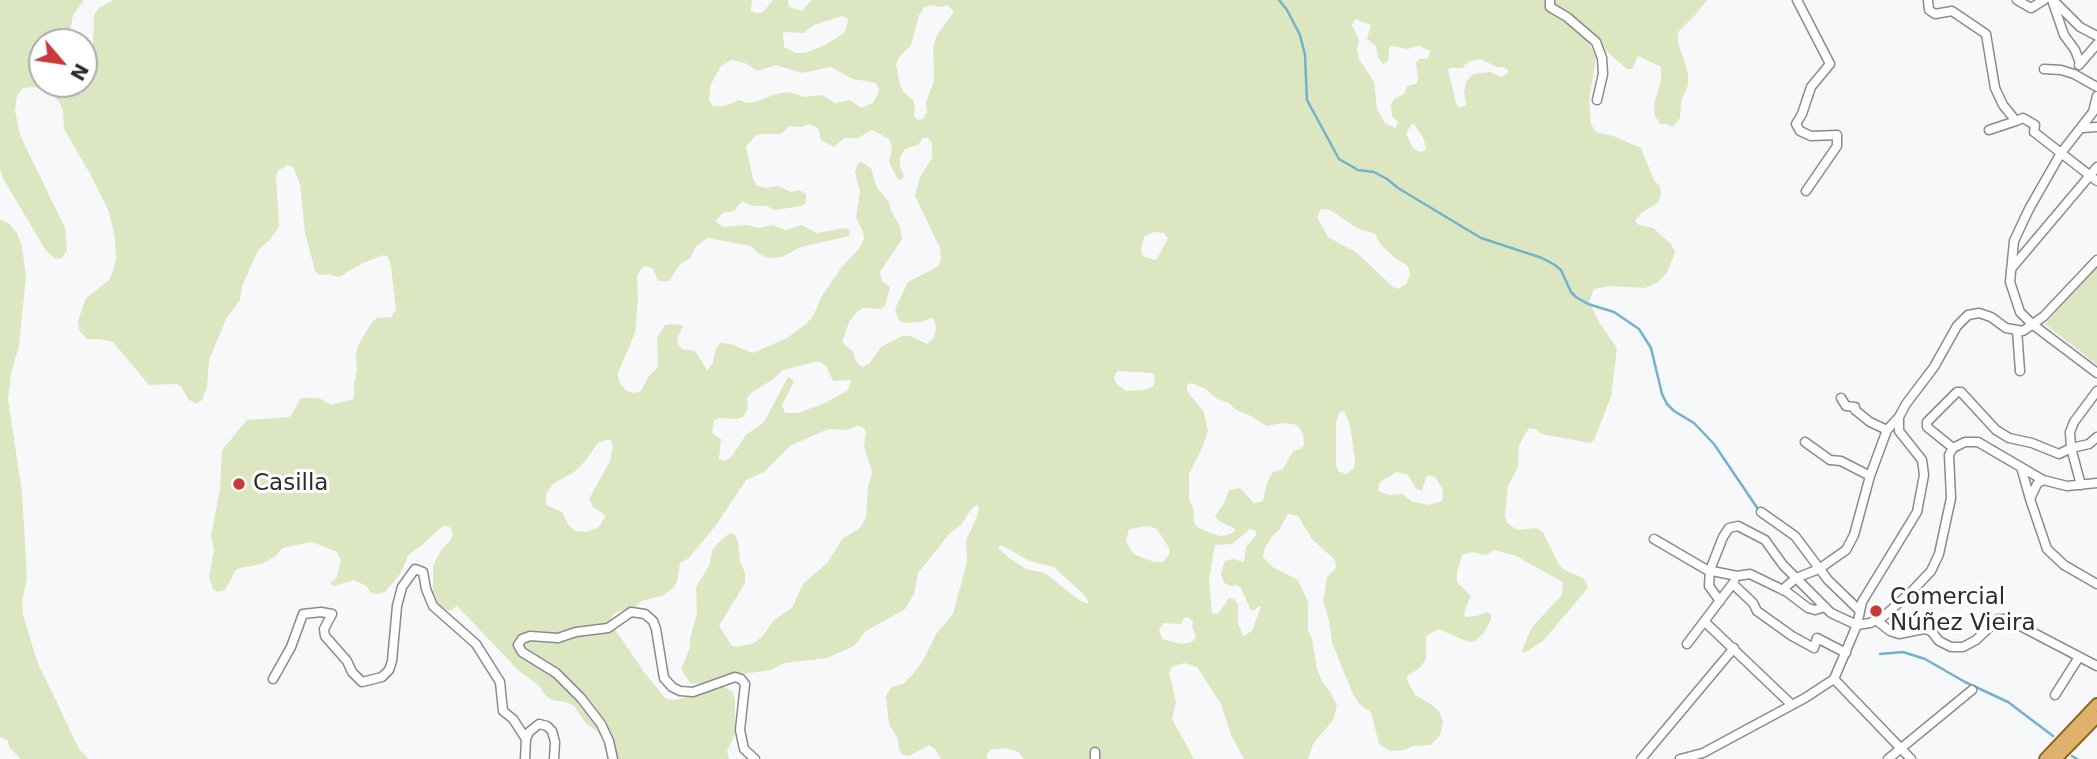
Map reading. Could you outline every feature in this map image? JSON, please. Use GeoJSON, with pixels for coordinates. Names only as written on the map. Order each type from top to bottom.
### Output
{"type":"FeatureCollection","features":[{"type":"Feature","properties":{"kind":"main road"},"geometry":{"type":"LineString","coordinates":[[2045,759],[2097,705]]}},
{"type":"Feature","properties":{"kind":"main road"},"geometry":{"type":"LineString","coordinates":[[2056,759],[2097,717]]}},
{"type":"Feature","properties":{"kind":"street"},"geometry":{"type":"LineString","coordinates":[[1550,0],[1550,7],[1567,17],[1596,42],[1602,58],[1603,74],[1597,100]]}},
{"type":"Feature","properties":{"kind":"street"},"geometry":{"type":"LineString","coordinates":[[1797,0],[1830,64],[1811,87],[1796,124],[1800,131],[1811,136],[1837,135],[1837,146],[1806,191]]}},
{"type":"Feature","properties":{"kind":"street"},"geometry":{"type":"LineString","coordinates":[[1928,0],[1928,10],[1935,14],[1952,11],[1986,34],[1995,88],[2003,105],[2016,121]]}},
{"type":"Feature","properties":{"kind":"street"},"geometry":{"type":"LineString","coordinates":[[2017,0],[2031,8],[2044,0]]}},
{"type":"Feature","properties":{"kind":"street"},"geometry":{"type":"LineString","coordinates":[[2052,0],[2080,27],[2097,36]]}},
{"type":"Feature","properties":{"kind":"street"},"geometry":{"type":"LineString","coordinates":[[2052,0],[2064,35],[2075,50],[2080,63]]}},
{"type":"Feature","properties":{"kind":"street"},"geometry":{"type":"LineString","coordinates":[[2074,74],[2097,44]]}},
{"type":"Feature","properties":{"kind":"street"},"geometry":{"type":"LineString","coordinates":[[2044,69],[2074,74],[2097,87]]}},
{"type":"Feature","properties":{"kind":"street"},"geometry":{"type":"LineString","coordinates":[[2097,96],[2093,112],[2061,153],[2014,241],[2010,282],[2020,312],[2097,373]]}},
{"type":"Feature","properties":{"kind":"street"},"geometry":{"type":"LineString","coordinates":[[1989,130],[2023,118],[2035,125],[2034,132],[2094,179]]}},
{"type":"Feature","properties":{"kind":"street"},"geometry":{"type":"LineString","coordinates":[[2082,128],[2097,127]]}},
{"type":"Feature","properties":{"kind":"street"},"geometry":{"type":"LineString","coordinates":[[2011,269],[2094,179],[2097,167]]}},
{"type":"Feature","properties":{"kind":"street"},"geometry":{"type":"LineString","coordinates":[[1782,590],[1796,578],[1819,569],[1846,550],[1854,535],[1870,476],[1887,430],[1934,367],[1956,326],[1968,315],[1979,313],[1992,317],[2007,328],[2023,331],[2044,316],[2097,260]]}},
{"type":"Feature","properties":{"kind":"street"},"geometry":{"type":"LineString","coordinates":[[2017,330],[2020,371]]}},
{"type":"Feature","properties":{"kind":"street"},"geometry":{"type":"LineString","coordinates":[[2081,485],[2071,448],[2070,432],[2074,422],[2097,391]]}},
{"type":"Feature","properties":{"kind":"street"},"geometry":{"type":"LineString","coordinates":[[1953,448],[1930,431],[1927,422],[1953,396],[1961,392],[1996,430],[2009,438],[2032,443],[2059,454],[2089,444],[2097,437]]}},
{"type":"Feature","properties":{"kind":"street"},"geometry":{"type":"LineString","coordinates":[[1841,398],[1846,405],[1855,407],[1855,410],[1870,422],[1887,430]]}},
{"type":"Feature","properties":{"kind":"street"},"geometry":{"type":"LineString","coordinates":[[1680,759],[1703,753],[1834,679],[1857,625],[1859,610],[1876,577],[1917,512],[1924,475],[1922,460],[1899,431],[1899,417]]}},
{"type":"Feature","properties":{"kind":"street"},"geometry":{"type":"LineString","coordinates":[[1805,442],[1830,460],[1841,461],[1870,476]]}},
{"type":"Feature","properties":{"kind":"street"},"geometry":{"type":"LineString","coordinates":[[1720,601],[1709,586],[1710,570],[1723,537],[1729,528],[1738,526],[1765,540],[1783,565],[1831,613],[1857,625],[1876,620],[1913,590],[1931,571],[1938,554],[1951,498],[1949,455],[1953,448],[1965,442],[1978,443],[2043,480],[2067,486],[2097,483]]}},
{"type":"Feature","properties":{"kind":"street"},"geometry":{"type":"LineString","coordinates":[[2021,467],[2047,549],[2064,565],[2097,584]]}},
{"type":"Feature","properties":{"kind":"street"},"geometry":{"type":"LineString","coordinates":[[2030,499],[2043,480]]}},
{"type":"Feature","properties":{"kind":"street"},"geometry":{"type":"LineString","coordinates":[[1761,512],[1795,536],[1819,569],[1859,610]]}},
{"type":"Feature","properties":{"kind":"street"},"geometry":{"type":"LineString","coordinates":[[1654,539],[1710,570],[1735,580],[1757,611],[1792,636],[1814,648],[1817,638],[1846,653]]}},
{"type":"Feature","properties":{"kind":"street"},"geometry":{"type":"LineString","coordinates":[[273,679],[291,647],[303,614],[321,612],[332,614],[324,629],[325,636],[339,650],[352,672],[362,682],[382,677],[393,661],[397,606],[402,587],[415,569],[423,572],[433,606],[476,643],[500,682],[503,711],[513,719],[526,739]]}},
{"type":"Feature","properties":{"kind":"street"},"geometry":{"type":"LineString","coordinates":[[1687,644],[1735,580],[1750,574],[1782,590],[1808,608],[1815,610],[1825,607]]}},
{"type":"Feature","properties":{"kind":"street"},"geometry":{"type":"LineString","coordinates":[[613,759],[601,724],[581,698],[556,673],[522,652],[518,645],[522,639],[530,636],[558,638],[576,632],[608,628],[631,612],[645,614],[653,621],[656,629],[664,678],[672,687],[693,692],[735,677],[745,684],[740,730],[744,749],[755,759]]}},
{"type":"Feature","properties":{"kind":"street"},"geometry":{"type":"LineString","coordinates":[[1876,620],[1890,631],[1899,634],[1924,629],[1931,631],[1939,642],[1951,647],[1963,647],[1976,640],[1997,619],[2007,619],[2097,666]]}},
{"type":"Feature","properties":{"kind":"street"},"geometry":{"type":"LineString","coordinates":[[1704,622],[1792,705]]}},
{"type":"Feature","properties":{"kind":"street"},"geometry":{"type":"LineString","coordinates":[[1641,759],[1734,648]]}},
{"type":"Feature","properties":{"kind":"street"},"geometry":{"type":"LineString","coordinates":[[2054,695],[2079,657]]}},
{"type":"Feature","properties":{"kind":"street"},"geometry":{"type":"LineString","coordinates":[[1834,679],[1911,759]]}},
{"type":"Feature","properties":{"kind":"street"},"geometry":{"type":"LineString","coordinates":[[1888,759],[1972,691]]}},
{"type":"Feature","properties":{"kind":"street"},"geometry":{"type":"LineString","coordinates":[[525,759],[526,739],[539,723],[552,731],[555,742],[554,759]]}},
{"type":"Feature","properties":{"kind":"green space"},"geometry":{"type":"Polygon","coordinates":[[[0,0],[84,0],[73,15],[71,28],[28,28],[28,88],[23,88],[17,95],[15,111],[20,135],[65,228],[67,250],[62,258],[56,259],[46,251],[0,169],[0,0]]]}},
{"type":"Feature","properties":{"kind":"green space"},"geometry":{"type":"Polygon","coordinates":[[[114,0],[752,0],[751,11],[757,13],[763,12],[773,0],[788,0],[789,7],[802,11],[812,0],[1707,0],[1678,32],[1678,42],[1688,73],[1688,85],[1681,102],[1680,118],[1673,127],[1660,124],[1655,116],[1654,105],[1661,80],[1661,67],[1638,56],[1632,69],[1627,69],[1607,52],[1586,27],[1580,26],[1596,57],[1589,101],[1591,124],[1596,132],[1641,148],[1654,180],[1660,187],[1661,195],[1658,203],[1641,213],[1635,221],[1639,225],[1653,228],[1671,244],[1675,252],[1667,272],[1658,282],[1645,288],[1610,286],[1594,289],[1589,302],[1617,348],[1611,397],[1594,440],[1590,443],[1542,434],[1529,428],[1519,445],[1518,467],[1508,486],[1505,516],[1507,523],[1517,530],[1536,528],[1543,532],[1558,563],[1564,570],[1583,578],[1587,589],[1543,641],[1524,653],[1522,650],[1532,627],[1562,595],[1563,582],[1516,556],[1495,550],[1486,555],[1472,552],[1462,555],[1457,582],[1471,596],[1464,615],[1476,616],[1486,612],[1491,614],[1491,620],[1483,634],[1475,641],[1469,642],[1438,629],[1426,636],[1426,659],[1420,668],[1407,676],[1407,680],[1415,695],[1439,711],[1443,721],[1440,735],[1431,745],[1390,751],[1379,744],[1371,712],[1360,705],[1353,694],[1332,643],[1323,601],[1327,577],[1336,568],[1335,560],[1312,539],[1298,516],[1288,514],[1279,530],[1272,536],[1263,557],[1274,568],[1298,580],[1308,602],[1308,630],[1317,669],[1337,706],[1333,720],[1313,744],[1308,759],[1244,759],[1231,735],[1221,704],[1197,667],[1185,663],[1173,666],[1169,672],[1176,702],[1172,719],[1194,759],[1024,759],[1018,752],[1006,748],[990,750],[986,756],[988,759],[941,759],[929,745],[909,756],[902,754],[898,739],[889,724],[886,696],[892,687],[903,684],[913,674],[936,634],[953,614],[967,562],[966,540],[977,517],[977,505],[918,573],[914,594],[905,609],[866,631],[854,646],[827,658],[784,663],[771,670],[690,683],[681,669],[690,648],[697,613],[696,587],[709,566],[712,551],[717,544],[730,533],[735,535],[745,573],[745,583],[719,626],[732,646],[738,647],[752,644],[762,637],[774,620],[792,608],[803,584],[828,562],[842,539],[860,528],[866,518],[872,472],[864,446],[866,431],[856,426],[847,430],[828,429],[790,446],[764,472],[746,480],[716,525],[689,558],[680,563],[677,582],[673,588],[662,596],[641,601],[635,608],[616,612],[612,616],[610,622],[666,699],[676,700],[722,686],[733,692],[735,734],[727,751],[729,759],[613,759],[607,739],[585,722],[574,706],[552,700],[545,695],[457,606],[449,611],[440,607],[433,592],[433,566],[451,539],[453,533],[450,527],[444,526],[409,554],[400,574],[386,591],[379,594],[371,593],[365,585],[354,580],[331,585],[336,579],[341,561],[337,552],[312,542],[282,548],[276,556],[261,564],[236,570],[225,590],[218,592],[213,589],[209,577],[214,550],[211,535],[220,489],[222,450],[247,420],[290,417],[301,398],[319,398],[331,405],[354,399],[356,353],[359,344],[372,322],[377,318],[391,317],[396,310],[391,266],[388,257],[383,255],[339,277],[320,275],[315,271],[305,233],[300,184],[293,167],[287,165],[278,171],[276,177],[279,227],[258,250],[242,286],[240,300],[226,319],[209,360],[207,387],[202,400],[196,404],[188,399],[177,384],[149,385],[113,342],[87,339],[79,330],[78,321],[86,298],[109,280],[113,271],[116,259],[115,238],[109,212],[64,129],[63,110],[56,98],[98,98],[98,28],[94,28],[94,15],[99,8],[114,0]],[[930,5],[919,15],[911,45],[899,57],[896,65],[904,93],[913,100],[917,120],[923,119],[927,112],[926,102],[934,81],[933,47],[937,35],[954,12],[948,5],[930,5]],[[842,16],[814,25],[804,33],[783,32],[784,47],[796,53],[805,53],[825,45],[844,33],[847,18],[842,16]],[[1355,19],[1352,25],[1359,40],[1359,59],[1374,82],[1377,109],[1385,123],[1395,128],[1398,122],[1392,116],[1391,104],[1394,99],[1404,94],[1407,86],[1416,84],[1416,63],[1419,59],[1428,59],[1430,51],[1419,46],[1407,49],[1392,46],[1389,48],[1388,61],[1383,64],[1378,57],[1376,46],[1367,39],[1371,25],[1355,19]],[[1481,59],[1469,61],[1462,68],[1448,70],[1459,108],[1466,105],[1466,82],[1473,74],[1490,72],[1501,77],[1508,73],[1503,67],[1481,59]],[[732,60],[721,66],[710,86],[709,101],[713,106],[725,106],[739,100],[746,103],[755,102],[790,92],[804,97],[822,95],[835,103],[850,100],[861,108],[873,103],[879,89],[876,83],[853,79],[831,67],[802,73],[776,65],[757,71],[745,63],[732,60]],[[809,124],[801,127],[789,126],[781,134],[755,136],[746,147],[753,179],[756,185],[765,188],[778,186],[791,192],[799,190],[806,194],[806,203],[775,210],[742,201],[734,211],[723,213],[715,221],[723,227],[747,225],[759,228],[772,225],[786,230],[802,225],[817,233],[845,228],[850,230],[849,236],[801,247],[782,257],[768,258],[751,246],[708,238],[696,246],[690,258],[680,264],[669,281],[658,281],[653,269],[643,267],[637,276],[635,333],[618,373],[619,382],[626,391],[641,391],[648,377],[658,367],[657,338],[665,325],[683,326],[677,338],[678,344],[682,349],[695,351],[707,370],[713,363],[720,343],[731,344],[753,353],[787,338],[806,324],[841,268],[858,250],[864,239],[856,218],[860,192],[855,172],[858,163],[862,162],[871,168],[877,188],[889,202],[900,226],[902,239],[880,272],[882,281],[890,287],[885,306],[858,311],[849,322],[842,342],[853,352],[862,367],[869,364],[881,347],[902,336],[911,336],[927,344],[933,339],[936,329],[934,319],[905,323],[899,321],[895,309],[908,282],[937,267],[941,261],[940,248],[915,196],[920,177],[932,158],[932,143],[928,138],[923,138],[918,145],[905,149],[900,157],[904,176],[898,180],[889,162],[892,148],[889,139],[872,130],[858,138],[844,138],[834,147],[821,140],[818,128],[809,124]],[[1414,124],[1406,134],[1413,148],[1420,152],[1426,150],[1424,139],[1414,124]],[[1321,209],[1317,217],[1328,237],[1357,253],[1393,287],[1398,289],[1406,284],[1410,275],[1408,266],[1381,245],[1375,234],[1357,228],[1330,210],[1321,209]],[[1153,232],[1144,237],[1141,250],[1143,256],[1157,259],[1168,238],[1164,233],[1153,232]],[[815,362],[783,370],[747,398],[748,408],[743,417],[714,420],[712,433],[721,439],[719,459],[725,461],[732,456],[746,435],[764,422],[789,377],[794,381],[782,405],[785,413],[798,413],[825,403],[848,390],[851,380],[833,381],[826,366],[815,362]],[[1120,371],[1116,372],[1114,378],[1126,391],[1144,390],[1155,383],[1151,373],[1120,371]],[[1191,383],[1187,385],[1187,391],[1204,412],[1208,431],[1189,474],[1189,499],[1194,522],[1197,527],[1208,532],[1220,536],[1228,535],[1235,531],[1234,528],[1220,522],[1215,516],[1229,490],[1240,488],[1254,503],[1263,501],[1273,472],[1283,469],[1293,451],[1304,445],[1303,434],[1298,426],[1293,424],[1267,426],[1236,410],[1229,403],[1217,399],[1206,389],[1191,383]],[[1344,411],[1340,412],[1336,422],[1336,465],[1338,471],[1346,474],[1354,468],[1355,460],[1350,425],[1344,411]],[[611,440],[598,443],[574,472],[553,484],[546,494],[546,505],[562,512],[569,526],[576,531],[586,532],[599,527],[605,517],[593,507],[589,499],[610,461],[613,446],[611,440]],[[1397,472],[1380,482],[1378,490],[1389,495],[1403,494],[1411,501],[1428,505],[1442,501],[1443,490],[1435,477],[1426,477],[1422,491],[1416,489],[1408,475],[1397,472]],[[1149,526],[1129,529],[1126,541],[1132,552],[1154,562],[1163,562],[1169,554],[1169,548],[1157,529],[1149,526]],[[1250,529],[1232,544],[1215,545],[1209,579],[1212,613],[1218,614],[1229,598],[1234,599],[1238,604],[1238,623],[1243,636],[1252,631],[1261,607],[1253,611],[1250,609],[1241,588],[1224,583],[1221,574],[1225,561],[1233,559],[1244,562],[1246,547],[1256,535],[1256,531],[1250,529]],[[1001,545],[998,548],[1026,569],[1045,573],[1080,601],[1089,604],[1086,597],[1054,567],[1030,561],[1001,545]],[[1188,617],[1184,618],[1181,624],[1163,623],[1159,630],[1162,639],[1181,644],[1192,642],[1196,637],[1193,622],[1188,617]]]}},
{"type":"Feature","properties":{"kind":"green space"},"geometry":{"type":"Polygon","coordinates":[[[0,219],[17,233],[22,246],[26,277],[19,345],[8,399],[22,492],[27,579],[22,601],[23,615],[37,661],[79,749],[89,759],[21,759],[10,748],[7,740],[0,737],[0,219]]]}},
{"type":"Feature","properties":{"kind":"green space"},"geometry":{"type":"Polygon","coordinates":[[[2097,267],[2097,365],[2045,324],[2097,267]]]}},
{"type":"Feature","properties":{"kind":"waterway"},"geometry":{"type":"LineString","coordinates":[[1279,0],[1300,35],[1305,55],[1307,100],[1339,159],[1358,170],[1374,172],[1387,179],[1481,238],[1542,258],[1555,265],[1561,270],[1576,297],[1588,304],[1614,312],[1639,329],[1651,348],[1667,404],[1694,423],[1714,444],[1760,512]]}},
{"type":"Feature","properties":{"kind":"waterway"},"geometry":{"type":"LineString","coordinates":[[1880,654],[1903,652],[1925,659],[2008,702],[2053,736]]}},
{"type":"Feature","properties":{"kind":"waterway"},"geometry":{"type":"LineString","coordinates":[[2072,756],[2077,759]]}},
{"type":"Feature","properties":{"kind":"place","name":"Casilla"},"geometry":{"type":"Point","coordinates":[239,484]}},
{"type":"Feature","properties":{"kind":"place","name":"Comercial Núñez Vieira"},"geometry":{"type":"Point","coordinates":[1876,611]}}]}
